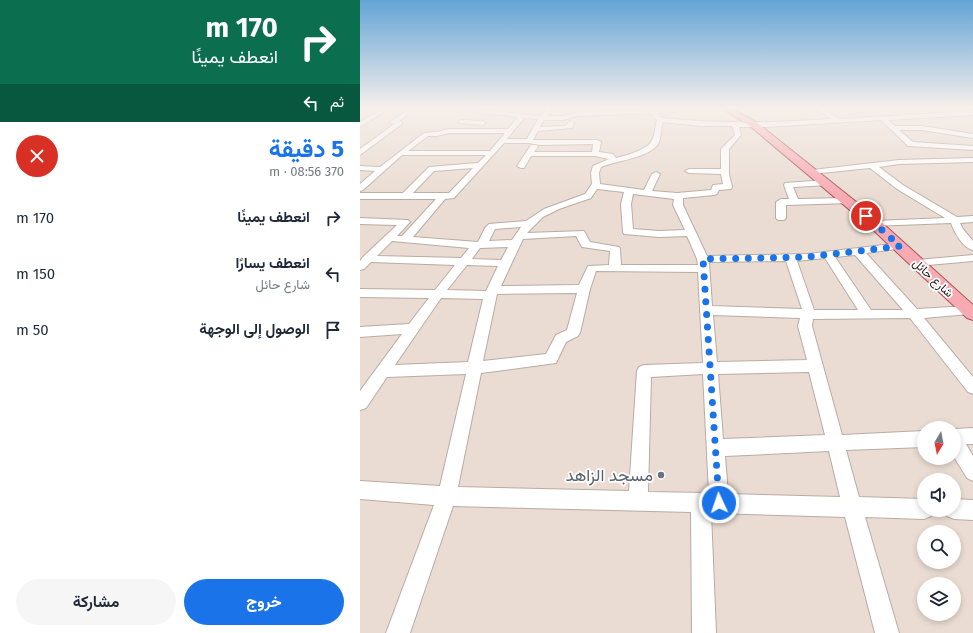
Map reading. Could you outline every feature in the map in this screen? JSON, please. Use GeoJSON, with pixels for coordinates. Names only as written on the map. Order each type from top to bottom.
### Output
{"type":"FeatureCollection","features":[{"type":"Feature","properties":{"kind":"main road","name":"شارع حائل"},"geometry":{"type":"LineString","coordinates":[[770,138],[875,224],[971,312]]}},
{"type":"Feature","properties":{"kind":"street"},"geometry":{"type":"LineString","coordinates":[[360,153],[381,138]]}},
{"type":"Feature","properties":{"kind":"street"},"geometry":{"type":"LineString","coordinates":[[360,188],[400,153],[421,138]]}},
{"type":"Feature","properties":{"kind":"street"},"geometry":{"type":"LineString","coordinates":[[360,196],[451,196],[505,138]]}},
{"type":"Feature","properties":{"kind":"street"},"geometry":{"type":"LineString","coordinates":[[398,633],[447,496],[491,293],[506,263],[528,224],[537,217],[570,201],[588,196],[596,184],[595,173],[597,166],[614,160],[629,158],[646,150],[655,143],[655,138]]}},
{"type":"Feature","properties":{"kind":"street"},"geometry":{"type":"LineString","coordinates":[[594,186],[613,187],[647,193],[679,196],[714,192],[716,187],[728,187],[725,172],[725,149],[736,138]]}},
{"type":"Feature","properties":{"kind":"street"},"geometry":{"type":"LineString","coordinates":[[904,138],[911,144],[973,148]]}},
{"type":"Feature","properties":{"kind":"street"},"geometry":{"type":"LineString","coordinates":[[502,141],[597,142],[595,154]]}},
{"type":"Feature","properties":{"kind":"street"},"geometry":{"type":"LineString","coordinates":[[521,166],[537,142]]}},
{"type":"Feature","properties":{"kind":"street"},"geometry":{"type":"LineString","coordinates":[[400,153],[492,153]]}},
{"type":"Feature","properties":{"kind":"street"},"geometry":{"type":"LineString","coordinates":[[529,154],[595,154],[610,156],[614,160]]}},
{"type":"Feature","properties":{"kind":"street"},"geometry":{"type":"LineString","coordinates":[[812,172],[899,162],[973,160]]}},
{"type":"Feature","properties":{"kind":"street"},"geometry":{"type":"LineString","coordinates":[[406,196],[432,169],[480,165]]}},
{"type":"Feature","properties":{"kind":"street"},"geometry":{"type":"LineString","coordinates":[[872,165],[900,187],[954,219],[958,230],[973,247]]}},
{"type":"Feature","properties":{"kind":"street"},"geometry":{"type":"LineString","coordinates":[[360,168],[382,169]]}},
{"type":"Feature","properties":{"kind":"street"},"geometry":{"type":"LineString","coordinates":[[689,171],[725,172]]}},
{"type":"Feature","properties":{"kind":"street"},"geometry":{"type":"LineString","coordinates":[[647,193],[656,174]]}},
{"type":"Feature","properties":{"kind":"street"},"geometry":{"type":"LineString","coordinates":[[795,202],[788,185],[826,183]]}},
{"type":"Feature","properties":{"kind":"street"},"geometry":{"type":"LineString","coordinates":[[629,190],[626,204],[628,232],[659,234],[692,233]]}},
{"type":"Feature","properties":{"kind":"street"},"geometry":{"type":"LineString","coordinates":[[405,239],[443,196]]}},
{"type":"Feature","properties":{"kind":"street"},"geometry":{"type":"LineString","coordinates":[[679,196],[678,205],[692,233],[703,264],[715,448],[710,503],[704,633]]}},
{"type":"Feature","properties":{"kind":"street"},"geometry":{"type":"LineString","coordinates":[[781,218],[781,202],[847,201]]}},
{"type":"Feature","properties":{"kind":"street"},"geometry":{"type":"LineString","coordinates":[[875,224],[973,219]]}},
{"type":"Feature","properties":{"kind":"street"},"geometry":{"type":"LineString","coordinates":[[360,222],[405,222],[364,263]]}},
{"type":"Feature","properties":{"kind":"street"},"geometry":{"type":"LineString","coordinates":[[362,397],[383,371],[438,294],[480,244],[490,228],[493,226],[528,224]]}},
{"type":"Feature","properties":{"kind":"street"},"geometry":{"type":"LineString","coordinates":[[389,238],[480,244],[580,233],[586,245],[615,249],[615,269]]}},
{"type":"Feature","properties":{"kind":"street"},"geometry":{"type":"LineString","coordinates":[[383,371],[475,368],[551,359],[561,339],[573,333],[584,290],[592,268],[615,269],[703,264],[828,254],[900,246]]}},
{"type":"Feature","properties":{"kind":"street"},"geometry":{"type":"LineString","coordinates":[[858,251],[914,314],[973,388]]}},
{"type":"Feature","properties":{"kind":"street"},"geometry":{"type":"LineString","coordinates":[[828,254],[867,314]]}},
{"type":"Feature","properties":{"kind":"street"},"geometry":{"type":"LineString","coordinates":[[790,257],[808,309],[805,326],[852,507],[887,633]]}},
{"type":"Feature","properties":{"kind":"street"},"geometry":{"type":"LineString","coordinates":[[917,263],[973,258]]}},
{"type":"Feature","properties":{"kind":"street"},"geometry":{"type":"LineString","coordinates":[[364,263],[506,263]]}},
{"type":"Feature","properties":{"kind":"street"},"geometry":{"type":"LineString","coordinates":[[360,293],[438,294],[584,290]]}},
{"type":"Feature","properties":{"kind":"street"},"geometry":{"type":"LineString","coordinates":[[706,310],[807,314],[914,314],[971,312]]}},
{"type":"Feature","properties":{"kind":"street"},"geometry":{"type":"LineString","coordinates":[[360,332],[413,329]]}},
{"type":"Feature","properties":{"kind":"street"},"geometry":{"type":"LineString","coordinates":[[638,501],[644,371],[815,366]]}},
{"type":"Feature","properties":{"kind":"street"},"geometry":{"type":"LineString","coordinates":[[961,437],[973,436]]}},
{"type":"Feature","properties":{"kind":"street"},"geometry":{"type":"LineString","coordinates":[[715,448],[917,438]]}},
{"type":"Feature","properties":{"kind":"street"},"geometry":{"type":"LineString","coordinates":[[961,452],[973,472]]}},
{"type":"Feature","properties":{"kind":"street"},"geometry":{"type":"LineString","coordinates":[[360,490],[447,496],[917,508]]}},
{"type":"Feature","properties":{"kind":"street"},"geometry":{"type":"LineString","coordinates":[[961,509],[973,510]]}},
{"type":"Feature","properties":{"kind":"place","name":"مسجد الزاهد"},"geometry":{"type":"Point","coordinates":[661,475]}},
{"type":"Feature","properties":{"kind":"route"},"geometry":{"type":"LineString","coordinates":[[719,503],[703,259],[808,257],[900,246],[866,216]]}}]}
